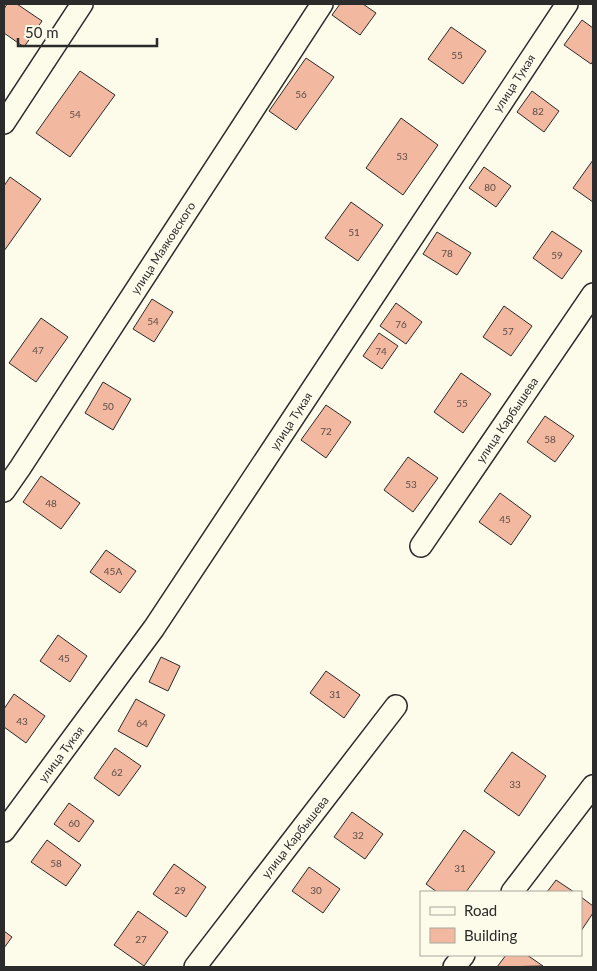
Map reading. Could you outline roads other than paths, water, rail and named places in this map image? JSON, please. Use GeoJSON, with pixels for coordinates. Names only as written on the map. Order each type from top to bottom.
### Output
{"type":"FeatureCollection","features":[{"type":"Feature","properties":{"kind":"street"},"geometry":{"type":"LineString","coordinates":[[4,123],[82,4]]}},
{"type":"Feature","properties":{"kind":"street","name":"улица Маяковского"},"geometry":{"type":"LineString","coordinates":[[4,490],[322,4]]}},
{"type":"Feature","properties":{"kind":"street","name":"улица Тукая"},"geometry":{"type":"LineString","coordinates":[[4,831],[154,628],[567,4]]}},
{"type":"Feature","properties":{"kind":"street","name":"улица Карбышева"},"geometry":{"type":"LineString","coordinates":[[421,546],[593,294]]}},
{"type":"Feature","properties":{"kind":"street","name":"улица Карбышева"},"geometry":{"type":"LineString","coordinates":[[194,967],[396,706]]}},
{"type":"Feature","properties":{"kind":"street"},"geometry":{"type":"LineString","coordinates":[[513,891],[593,786]]}},
{"type":"Feature","properties":{"kind":"street"},"geometry":{"type":"LineString","coordinates":[[454,967],[463,956]]}}]}
